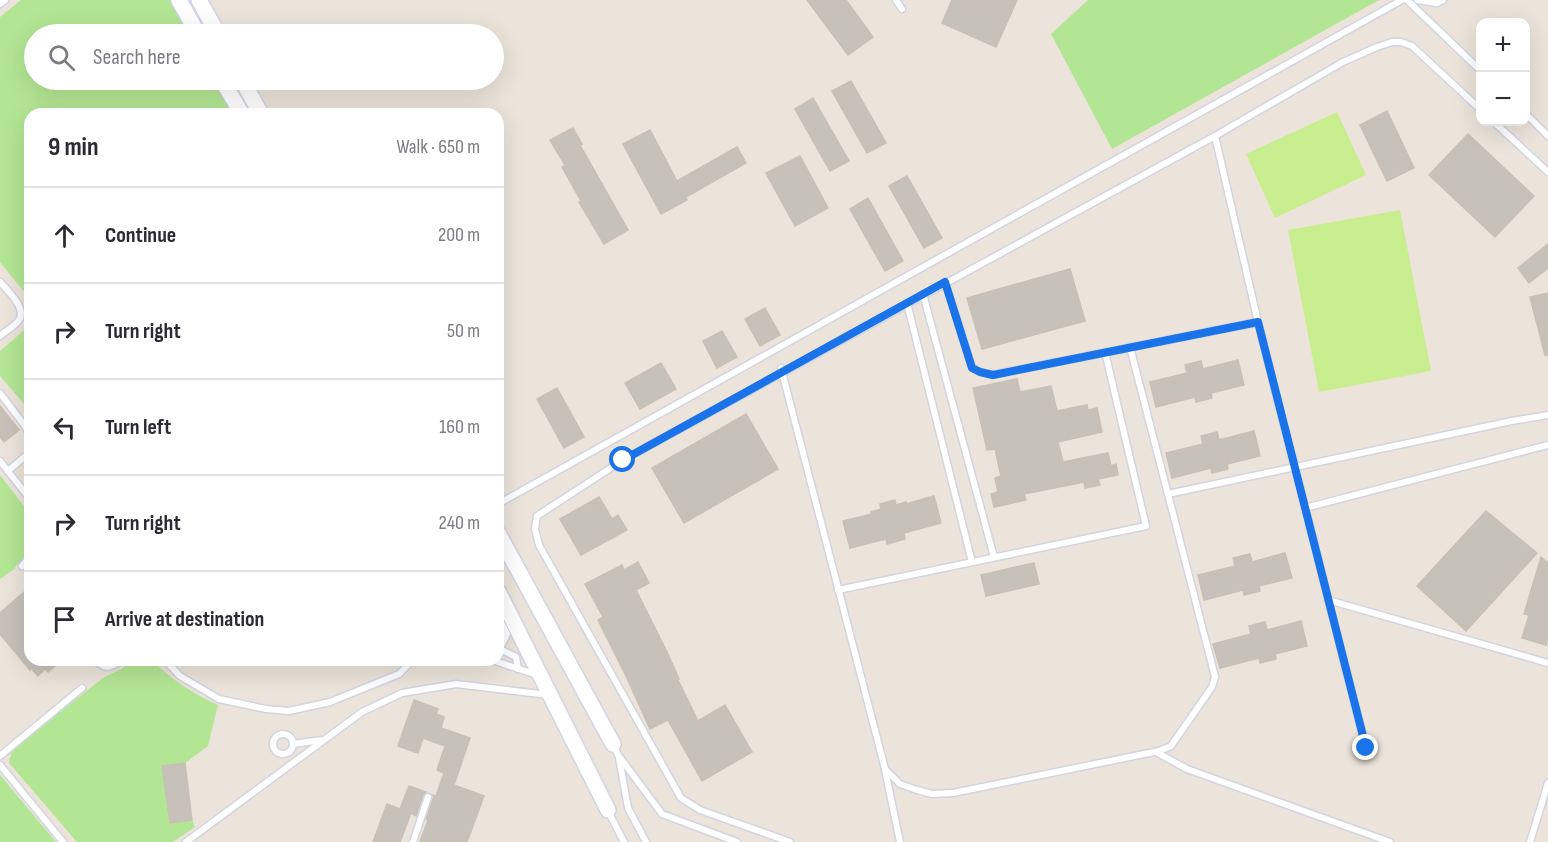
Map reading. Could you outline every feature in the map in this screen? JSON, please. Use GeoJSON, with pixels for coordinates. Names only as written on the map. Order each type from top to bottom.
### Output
{"type":"FeatureCollection","features":[{"type":"Feature","properties":{"kind":"street"},"geometry":{"type":"LineString","coordinates":[[179,0],[192,24]]}},
{"type":"Feature","properties":{"kind":"street"},"geometry":{"type":"LineString","coordinates":[[199,0],[212,24]]}},
{"type":"Feature","properties":{"kind":"street"},"geometry":{"type":"LineString","coordinates":[[228,90],[238,108]]}},
{"type":"Feature","properties":{"kind":"street"},"geometry":{"type":"LineString","coordinates":[[248,90],[258,108]]}},
{"type":"Feature","properties":{"kind":"street"},"geometry":{"type":"LineString","coordinates":[[504,544],[616,749]]}},
{"type":"Feature","properties":{"kind":"street"},"geometry":{"type":"LineString","coordinates":[[504,603],[608,810]]}},
{"type":"Feature","properties":{"kind":"lane"},"geometry":{"type":"LineString","coordinates":[[0,4],[5,0]]}},
{"type":"Feature","properties":{"kind":"lane"},"geometry":{"type":"LineString","coordinates":[[896,0],[902,9]]}},
{"type":"Feature","properties":{"kind":"lane"},"geometry":{"type":"LineString","coordinates":[[504,501],[1402,0]]}},
{"type":"Feature","properties":{"kind":"lane"},"geometry":{"type":"LineString","coordinates":[[1407,0],[1476,66]]}},
{"type":"Feature","properties":{"kind":"lane"},"geometry":{"type":"LineString","coordinates":[[1417,0],[1437,3],[1443,0]]}},
{"type":"Feature","properties":{"kind":"lane"},"geometry":{"type":"LineString","coordinates":[[790,842],[700,810],[681,798],[539,545],[535,529],[537,516],[623,460],[781,370],[1215,136],[1343,62],[1377,46],[1401,42],[1412,46],[1476,105]]}},
{"type":"Feature","properties":{"kind":"lane"},"geometry":{"type":"LineString","coordinates":[[1530,118],[1548,135]]}},
{"type":"Feature","properties":{"kind":"lane"},"geometry":{"type":"LineString","coordinates":[[1498,126],[1548,172]]}},
{"type":"Feature","properties":{"kind":"lane"},"geometry":{"type":"LineString","coordinates":[[1215,136],[1258,322],[1366,748]]}},
{"type":"Feature","properties":{"kind":"lane"},"geometry":{"type":"LineString","coordinates":[[0,282],[19,305],[21,314],[19,320],[0,336]]}},
{"type":"Feature","properties":{"kind":"lane"},"geometry":{"type":"LineString","coordinates":[[945,282],[972,368],[993,375],[1258,322]]}},
{"type":"Feature","properties":{"kind":"lane"},"geometry":{"type":"LineString","coordinates":[[923,294],[994,558]]}},
{"type":"Feature","properties":{"kind":"lane"},"geometry":{"type":"LineString","coordinates":[[907,303],[972,562]]}},
{"type":"Feature","properties":{"kind":"lane"},"geometry":{"type":"LineString","coordinates":[[885,769],[900,784],[933,794],[953,793],[1155,752],[1171,746],[1212,687],[1215,677],[1130,347]]}},
{"type":"Feature","properties":{"kind":"lane"},"geometry":{"type":"LineString","coordinates":[[838,590],[1146,526],[1105,352]]}},
{"type":"Feature","properties":{"kind":"lane"},"geometry":{"type":"LineString","coordinates":[[781,370],[885,769],[900,842]]}},
{"type":"Feature","properties":{"kind":"lane"},"geometry":{"type":"LineString","coordinates":[[0,393],[24,425]]}},
{"type":"Feature","properties":{"kind":"lane"},"geometry":{"type":"LineString","coordinates":[[1168,494],[1548,415]]}},
{"type":"Feature","properties":{"kind":"lane"},"geometry":{"type":"LineString","coordinates":[[1305,508],[1548,445]]}},
{"type":"Feature","properties":{"kind":"lane"},"geometry":{"type":"LineString","coordinates":[[8,471],[24,457]]}},
{"type":"Feature","properties":{"kind":"lane"},"geometry":{"type":"LineString","coordinates":[[0,461],[24,491]]}},
{"type":"Feature","properties":{"kind":"lane"},"geometry":{"type":"LineString","coordinates":[[1328,600],[1548,663]]}},
{"type":"Feature","properties":{"kind":"lane"},"geometry":{"type":"LineString","coordinates":[[504,651],[516,657],[518,669]]}},
{"type":"Feature","properties":{"kind":"lane"},"geometry":{"type":"LineString","coordinates":[[504,664],[540,676]]}},
{"type":"Feature","properties":{"kind":"lane"},"geometry":{"type":"LineString","coordinates":[[171,666],[180,676],[219,699],[266,709],[289,711],[330,702],[399,674],[407,666]]}},
{"type":"Feature","properties":{"kind":"lane"},"geometry":{"type":"LineString","coordinates":[[186,842],[362,712],[402,693],[456,684],[550,695]]}},
{"type":"Feature","properties":{"kind":"lane"},"geometry":{"type":"LineString","coordinates":[[0,756],[82,688]]}},
{"type":"Feature","properties":{"kind":"lane"},"geometry":{"type":"LineString","coordinates":[[293,744],[325,739]]}},
{"type":"Feature","properties":{"kind":"lane"},"geometry":{"type":"LineString","coordinates":[[616,749],[628,808],[645,842]]}},
{"type":"Feature","properties":{"kind":"lane"},"geometry":{"type":"LineString","coordinates":[[616,749],[662,814],[738,842]]}},
{"type":"Feature","properties":{"kind":"lane"},"geometry":{"type":"LineString","coordinates":[[1155,752],[1187,770],[1390,842]]}},
{"type":"Feature","properties":{"kind":"lane"},"geometry":{"type":"LineString","coordinates":[[0,765],[63,842]]}},
{"type":"Feature","properties":{"kind":"lane"},"geometry":{"type":"LineString","coordinates":[[1530,842],[1548,783]]}},
{"type":"Feature","properties":{"kind":"lane"},"geometry":{"type":"LineString","coordinates":[[413,842],[428,797]]}},
{"type":"Feature","properties":{"kind":"lane"},"geometry":{"type":"LineString","coordinates":[[608,810],[624,842]]}},
{"type":"Feature","properties":{"kind":"green space"},"geometry":{"type":"Polygon","coordinates":[[[21,0],[173,0],[186,24],[24,24],[24,90],[223,90],[233,108],[24,108],[24,292],[0,262],[0,17],[21,0]]]}},
{"type":"Feature","properties":{"kind":"green space"},"geometry":{"type":"Polygon","coordinates":[[[1088,0],[1379,0],[1112,149],[1051,34],[1088,0]]]}},
{"type":"Feature","properties":{"kind":"green space"},"geometry":{"type":"Polygon","coordinates":[[[1337,112],[1366,175],[1275,218],[1246,154],[1337,112]]]}},
{"type":"Feature","properties":{"kind":"green space"},"geometry":{"type":"Polygon","coordinates":[[[1400,210],[1431,371],[1319,392],[1288,230],[1400,210]]]}},
{"type":"Feature","properties":{"kind":"green space"},"geometry":{"type":"Polygon","coordinates":[[[24,330],[24,404],[0,376],[0,351],[24,330]]]}},
{"type":"Feature","properties":{"kind":"green space"},"geometry":{"type":"Polygon","coordinates":[[[0,475],[24,506],[24,557],[13,570],[0,579],[0,475]]]}},
{"type":"Feature","properties":{"kind":"green space"},"geometry":{"type":"Polygon","coordinates":[[[125,666],[158,666],[183,686],[218,705],[208,746],[185,763],[162,766],[170,823],[192,820],[195,827],[173,842],[77,842],[9,763],[12,749],[103,678],[125,666]]]}},
{"type":"Feature","properties":{"kind":"green space"},"geometry":{"type":"Polygon","coordinates":[[[0,775],[56,842],[0,842],[0,775]]]}},
{"type":"Feature","properties":{"kind":"building"},"geometry":{"type":"Polygon","coordinates":[[[807,0],[846,0],[873,37],[848,55],[807,0]]]}},
{"type":"Feature","properties":{"kind":"building"},"geometry":{"type":"Polygon","coordinates":[[[952,0],[1017,0],[996,47],[942,23],[952,0]]]}},
{"type":"Feature","properties":{"kind":"building"},"geometry":{"type":"Polygon","coordinates":[[[851,81],[886,143],[867,153],[832,91],[851,81]]]}},
{"type":"Feature","properties":{"kind":"building"},"geometry":{"type":"Polygon","coordinates":[[[813,98],[849,161],[830,171],[795,109],[813,98]]]}},
{"type":"Feature","properties":{"kind":"building"},"geometry":{"type":"Polygon","coordinates":[[[1387,111],[1414,168],[1387,181],[1360,125],[1387,111]]]}},
{"type":"Feature","properties":{"kind":"building"},"geometry":{"type":"Polygon","coordinates":[[[573,128],[582,144],[580,145],[628,230],[604,244],[579,202],[581,201],[562,167],[565,165],[550,140],[573,128]]]}},
{"type":"Feature","properties":{"kind":"building"},"geometry":{"type":"Polygon","coordinates":[[[650,130],[677,181],[737,147],[746,163],[661,214],[623,144],[650,130]]]}},
{"type":"Feature","properties":{"kind":"building"},"geometry":{"type":"Polygon","coordinates":[[[1468,134],[1534,196],[1495,237],[1429,175],[1468,134]]]}},
{"type":"Feature","properties":{"kind":"building"},"geometry":{"type":"Polygon","coordinates":[[[800,156],[828,208],[795,226],[766,173],[800,156]]]}},
{"type":"Feature","properties":{"kind":"building"},"geometry":{"type":"Polygon","coordinates":[[[907,176],[942,238],[924,248],[889,186],[907,176]]]}},
{"type":"Feature","properties":{"kind":"building"},"geometry":{"type":"Polygon","coordinates":[[[868,198],[903,261],[885,271],[850,209],[868,198]]]}},
{"type":"Feature","properties":{"kind":"building"},"geometry":{"type":"Polygon","coordinates":[[[1548,244],[1548,268],[1529,283],[1518,268],[1548,244]]]}},
{"type":"Feature","properties":{"kind":"building"},"geometry":{"type":"Polygon","coordinates":[[[1070,269],[1085,321],[982,349],[967,298],[1070,269]]]}},
{"type":"Feature","properties":{"kind":"building"},"geometry":{"type":"Polygon","coordinates":[[[1548,293],[1548,355],[1545,355],[1530,297],[1548,293]]]}},
{"type":"Feature","properties":{"kind":"building"},"geometry":{"type":"Polygon","coordinates":[[[765,308],[780,335],[760,346],[745,319],[765,308]]]}},
{"type":"Feature","properties":{"kind":"building"},"geometry":{"type":"Polygon","coordinates":[[[722,331],[737,357],[717,368],[703,341],[722,331]]]}},
{"type":"Feature","properties":{"kind":"building"},"geometry":{"type":"Polygon","coordinates":[[[1238,360],[1244,385],[1211,393],[1212,398],[1196,402],[1195,397],[1156,407],[1150,382],[1187,373],[1185,365],[1201,361],[1203,369],[1238,360]]]}},
{"type":"Feature","properties":{"kind":"building"},"geometry":{"type":"Polygon","coordinates":[[[661,363],[676,389],[640,409],[625,383],[661,363]]]}},
{"type":"Feature","properties":{"kind":"building"},"geometry":{"type":"Polygon","coordinates":[[[1017,379],[1020,392],[1051,386],[1057,411],[1087,405],[1088,410],[1097,408],[1102,432],[1058,442],[1063,462],[1108,453],[1111,466],[1116,464],[1118,475],[1098,479],[1100,485],[1085,488],[1084,482],[1024,494],[1026,500],[994,507],[991,494],[998,492],[995,478],[1001,476],[995,449],[987,450],[973,388],[1017,379]]]}},
{"type":"Feature","properties":{"kind":"building"},"geometry":{"type":"Polygon","coordinates":[[[557,388],[584,437],[564,448],[537,399],[557,388]]]}},
{"type":"Feature","properties":{"kind":"building"},"geometry":{"type":"Polygon","coordinates":[[[0,406],[19,430],[4,442],[0,437],[0,406]]]}},
{"type":"Feature","properties":{"kind":"building"},"geometry":{"type":"Polygon","coordinates":[[[746,414],[778,469],[684,523],[652,468],[746,414]]]}},
{"type":"Feature","properties":{"kind":"building"},"geometry":{"type":"Polygon","coordinates":[[[1254,431],[1260,456],[1227,464],[1228,469],[1212,473],[1211,468],[1172,478],[1166,453],[1203,444],[1201,436],[1217,432],[1219,440],[1254,431]]]}},
{"type":"Feature","properties":{"kind":"building"},"geometry":{"type":"Polygon","coordinates":[[[934,496],[941,523],[904,533],[905,539],[887,544],[886,539],[850,548],[843,521],[872,514],[871,512],[881,509],[880,504],[895,500],[896,505],[906,502],[906,504],[934,496]]]}},
{"type":"Feature","properties":{"kind":"building"},"geometry":{"type":"Polygon","coordinates":[[[599,497],[612,519],[618,515],[627,530],[581,555],[560,519],[599,497]]]}},
{"type":"Feature","properties":{"kind":"building"},"geometry":{"type":"Polygon","coordinates":[[[1486,511],[1537,553],[1466,631],[1417,586],[1486,511]]]}},
{"type":"Feature","properties":{"kind":"building"},"geometry":{"type":"Polygon","coordinates":[[[1285,553],[1292,578],[1259,586],[1260,591],[1244,595],[1243,590],[1204,600],[1198,575],[1235,566],[1233,558],[1250,554],[1252,562],[1285,553]]]}},
{"type":"Feature","properties":{"kind":"building"},"geometry":{"type":"Polygon","coordinates":[[[1541,557],[1548,563],[1548,637],[1546,645],[1522,638],[1529,615],[1524,614],[1541,557]]]}},
{"type":"Feature","properties":{"kind":"building"},"geometry":{"type":"Polygon","coordinates":[[[638,562],[649,583],[636,590],[698,721],[725,705],[752,752],[702,781],[668,720],[650,729],[598,620],[603,617],[585,584],[622,565],[624,570],[638,562]]]}},
{"type":"Feature","properties":{"kind":"building"},"geometry":{"type":"Polygon","coordinates":[[[1034,563],[1039,584],[986,596],[981,575],[1034,563]]]}},
{"type":"Feature","properties":{"kind":"building"},"geometry":{"type":"Polygon","coordinates":[[[24,592],[24,663],[0,634],[0,613],[24,592]]]}},
{"type":"Feature","properties":{"kind":"building"},"geometry":{"type":"Polygon","coordinates":[[[1301,621],[1307,646],[1275,654],[1276,659],[1260,663],[1259,658],[1220,668],[1213,644],[1251,634],[1249,626],[1265,622],[1267,630],[1301,621]]]}},
{"type":"Feature","properties":{"kind":"building"},"geometry":{"type":"Polygon","coordinates":[[[27,666],[55,666],[48,672],[45,669],[38,676],[30,667],[30,670],[27,666]]]}},
{"type":"Feature","properties":{"kind":"building"},"geometry":{"type":"Polygon","coordinates":[[[414,700],[438,709],[436,714],[444,717],[441,728],[470,738],[454,785],[484,796],[467,842],[420,842],[428,820],[426,819],[433,795],[436,796],[444,773],[437,770],[445,746],[423,738],[418,753],[398,746],[414,700]]]}},
{"type":"Feature","properties":{"kind":"building"},"geometry":{"type":"Polygon","coordinates":[[[185,763],[192,820],[170,823],[162,766],[185,763]]]}},
{"type":"Feature","properties":{"kind":"building"},"geometry":{"type":"Polygon","coordinates":[[[409,786],[426,792],[416,816],[411,813],[400,842],[373,842],[387,804],[400,809],[409,786]]]}},
{"type":"Feature","properties":{"kind":"route"},"geometry":{"type":"LineString","coordinates":[[623,460],[945,282],[972,368],[993,375],[1258,322],[1366,748]]}}]}
